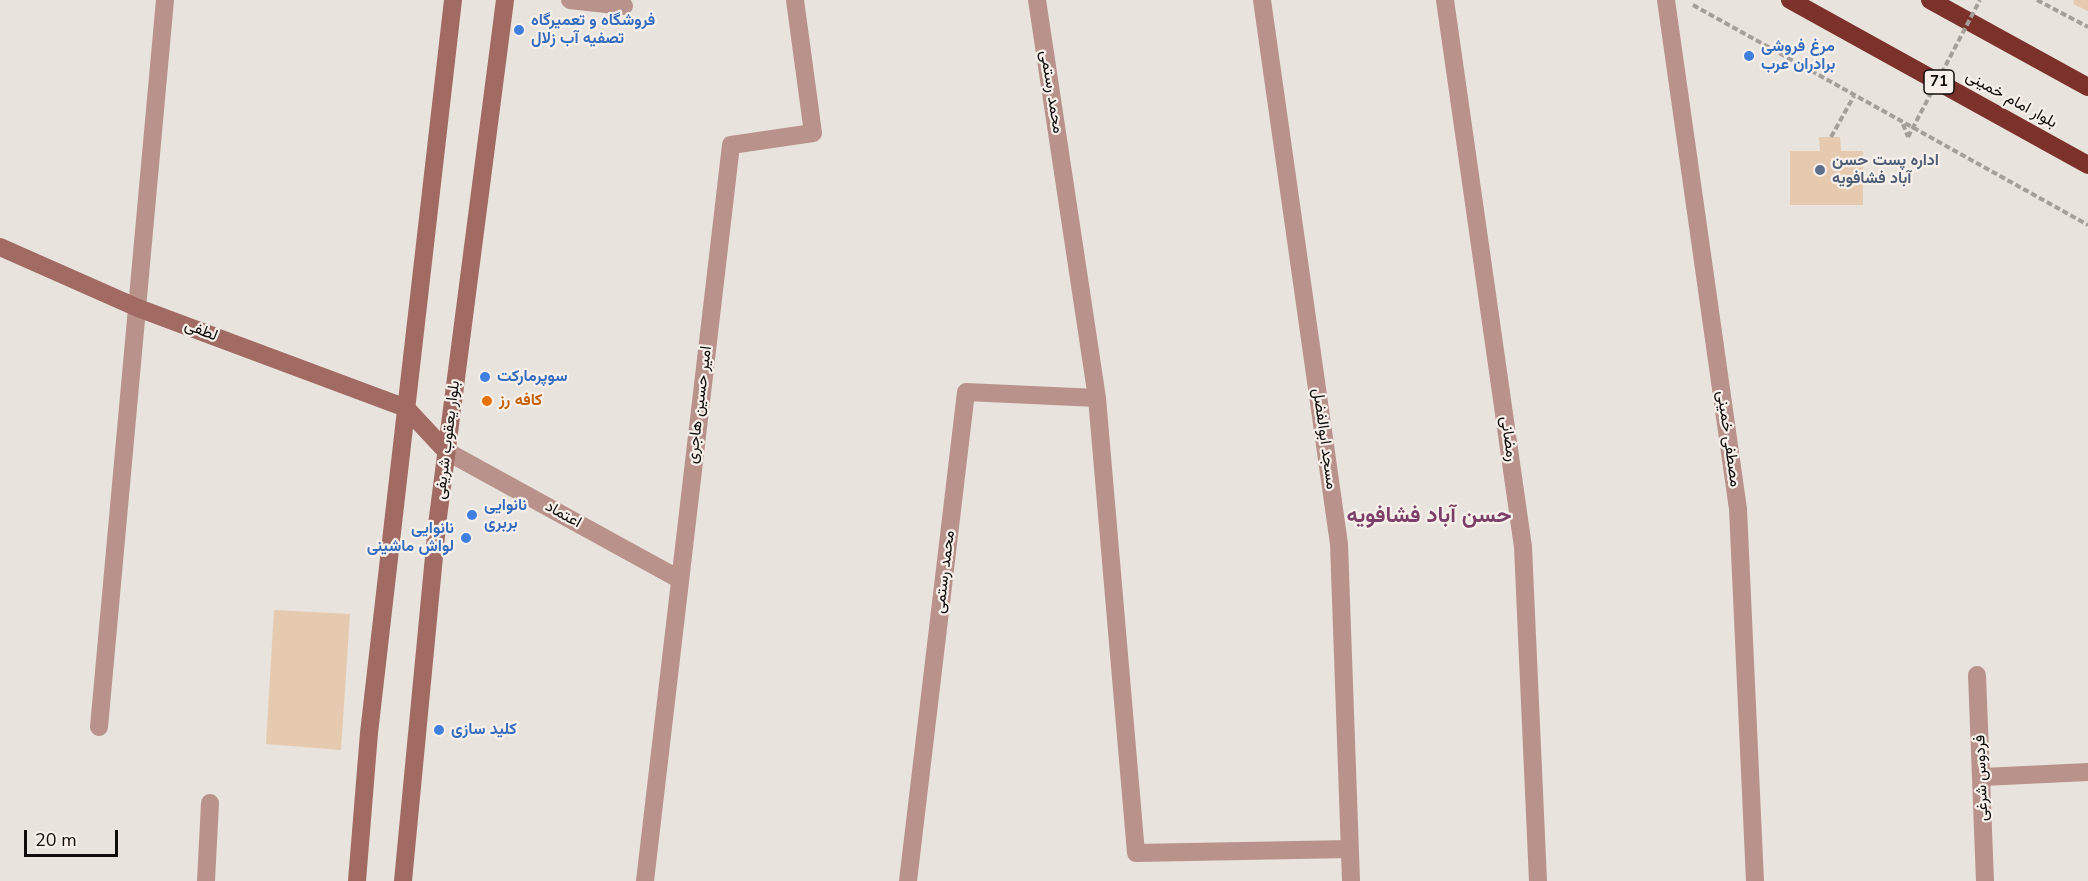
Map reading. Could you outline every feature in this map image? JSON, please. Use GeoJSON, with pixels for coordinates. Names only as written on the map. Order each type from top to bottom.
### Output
{"type":"FeatureCollection","features":[{"type":"Feature","properties":{"kind":"highway","name":"بلوار امام خمینی"},"geometry":{"type":"LineString","coordinates":[[1790,0],[2088,165]]}},
{"type":"Feature","properties":{"kind":"highway"},"geometry":{"type":"LineString","coordinates":[[1930,0],[2088,87]]}},
{"type":"Feature","properties":{"kind":"main road"},"geometry":{"type":"LineString","coordinates":[[357,881],[369,733],[453,0]]}},
{"type":"Feature","properties":{"kind":"main road","name":"بلوار یعقوب شریفی"},"geometry":{"type":"LineString","coordinates":[[403,881],[435,537],[505,0]]}},
{"type":"Feature","properties":{"kind":"main road","name":"لطفی"},"geometry":{"type":"LineString","coordinates":[[0,247],[138,308],[406,408]]}},
{"type":"Feature","properties":{"kind":"main road"},"geometry":{"type":"LineString","coordinates":[[406,408],[446,452]]}},
{"type":"Feature","properties":{"kind":"street"},"geometry":{"type":"LineString","coordinates":[[99,727],[165,0]]}},
{"type":"Feature","properties":{"kind":"street"},"geometry":{"type":"LineString","coordinates":[[570,0],[624,6]]}},
{"type":"Feature","properties":{"kind":"street","name":"امیر حسین هاجری"},"geometry":{"type":"LineString","coordinates":[[645,881],[731,145],[813,133],[795,0]]}},
{"type":"Feature","properties":{"kind":"street","name":"محمد رستمی"},"geometry":{"type":"LineString","coordinates":[[1037,0],[1096,398],[1136,853],[1350,849]]}},
{"type":"Feature","properties":{"kind":"street","name":"مسجد ابوالفضل"},"geometry":{"type":"LineString","coordinates":[[1262,0],[1339,544],[1351,881]]}},
{"type":"Feature","properties":{"kind":"street","name":"رمضانی"},"geometry":{"type":"LineString","coordinates":[[1445,0],[1523,547],[1538,881]]}},
{"type":"Feature","properties":{"kind":"street","name":"مصطفی خمینی"},"geometry":{"type":"LineString","coordinates":[[1666,0],[1738,508],[1755,881]]}},
{"type":"Feature","properties":{"kind":"street","name":"محمد رستمی"},"geometry":{"type":"LineString","coordinates":[[908,881],[966,392],[1096,398]]}},
{"type":"Feature","properties":{"kind":"street","name":"اعتماد"},"geometry":{"type":"LineString","coordinates":[[446,452],[679,579]]}},
{"type":"Feature","properties":{"kind":"street","name":"فردوس شرغی"},"geometry":{"type":"LineString","coordinates":[[1977,675],[1983,777],[1985,881]]}},
{"type":"Feature","properties":{"kind":"street"},"geometry":{"type":"LineString","coordinates":[[1983,777],[2088,772]]}},
{"type":"Feature","properties":{"kind":"street"},"geometry":{"type":"LineString","coordinates":[[206,881],[210,803]]}},
{"type":"Feature","properties":{"kind":"path"},"geometry":{"type":"LineString","coordinates":[[1684,0],[2088,225]]}},
{"type":"Feature","properties":{"kind":"path"},"geometry":{"type":"LineString","coordinates":[[1903,123],[1908,137],[1980,0]]}},
{"type":"Feature","properties":{"kind":"path"},"geometry":{"type":"LineString","coordinates":[[2037,0],[2088,27]]}},
{"type":"Feature","properties":{"kind":"path"},"geometry":{"type":"LineString","coordinates":[[1831,137],[1854,96]]}},
{"type":"Feature","properties":{"kind":"building"},"geometry":{"type":"Polygon","coordinates":[[[2074,0],[2088,0],[2088,11],[2073,4],[2074,0]]]}},
{"type":"Feature","properties":{"kind":"building"},"geometry":{"type":"Polygon","coordinates":[[[1819,137],[1840,137],[1841,151],[1863,151],[1863,205],[1790,205],[1790,151],[1820,151],[1819,137]]]}},
{"type":"Feature","properties":{"kind":"building"},"geometry":{"type":"Polygon","coordinates":[[[274,610],[350,614],[341,750],[266,744],[274,610]]]}},
{"type":"Feature","properties":{"kind":"place","name":"فروشگاه و تعمیرگاه تصفیه آب زلال"},"geometry":{"type":"Point","coordinates":[519,30]}},
{"type":"Feature","properties":{"kind":"place","name":"مرغ فروشی برادران عرب"},"geometry":{"type":"Point","coordinates":[1749,56]}},
{"type":"Feature","properties":{"kind":"place","name":"اداره پست حسن آباد فشافویه"},"geometry":{"type":"Point","coordinates":[1820,170]}},
{"type":"Feature","properties":{"kind":"place","name":"سوپرمارکت"},"geometry":{"type":"Point","coordinates":[485,377]}},
{"type":"Feature","properties":{"kind":"place","name":"کافه رز"},"geometry":{"type":"Point","coordinates":[487,401]}},
{"type":"Feature","properties":{"kind":"place","name":"نانوایی بربری"},"geometry":{"type":"Point","coordinates":[472,515]}},
{"type":"Feature","properties":{"kind":"place","name":"نانوایی لواش ماشینی"},"geometry":{"type":"Point","coordinates":[466,538]}},
{"type":"Feature","properties":{"kind":"place","name":"کلید سازی"},"geometry":{"type":"Point","coordinates":[439,730]}},
{"type":"Feature","properties":{"kind":"district","name":"حسن آباد فشافویه"},"geometry":{"type":"Point","coordinates":[1429,517]}}]}
